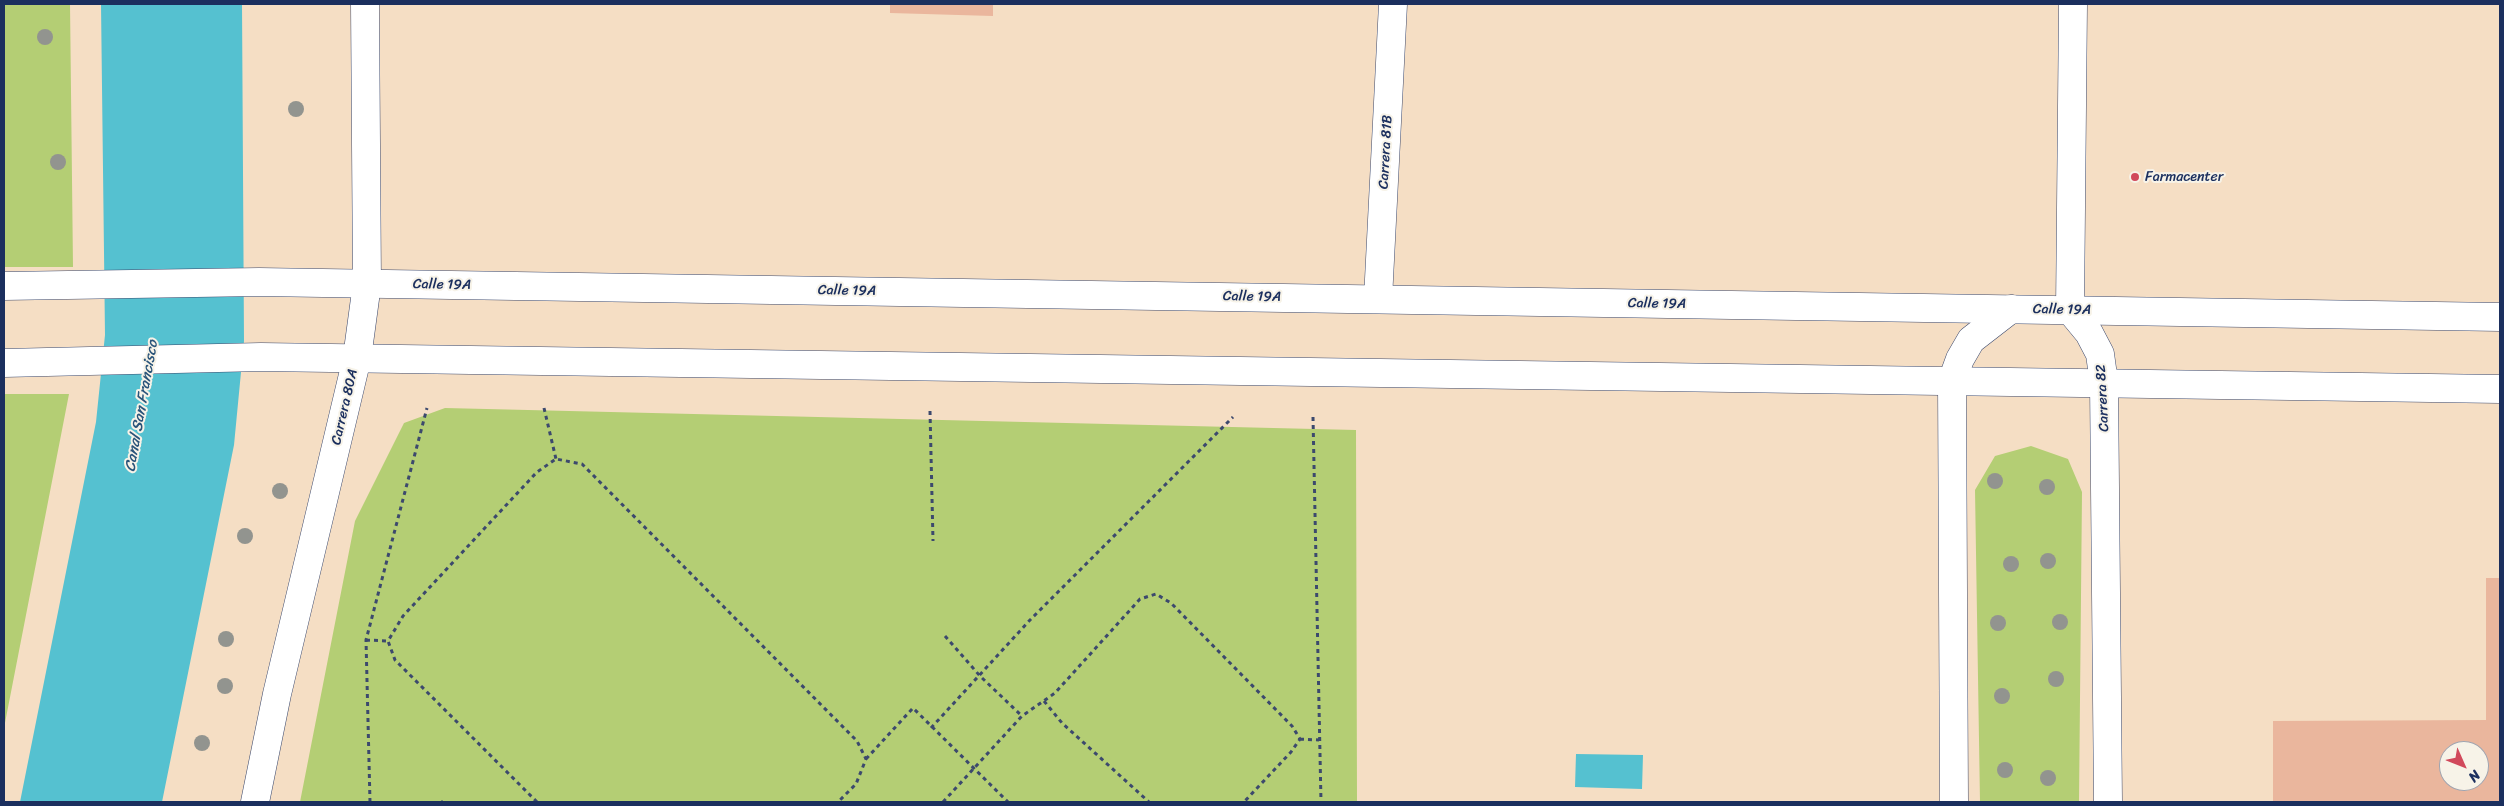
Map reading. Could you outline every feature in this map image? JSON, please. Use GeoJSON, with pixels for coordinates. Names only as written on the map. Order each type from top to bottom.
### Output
{"type":"FeatureCollection","features":[{"type":"Feature","properties":{"kind":"street","name":"Carrera 80A"},"geometry":{"type":"LineString","coordinates":[[255,802],[277,694],[357,358],[367,284],[365,4]]}},
{"type":"Feature","properties":{"kind":"street","name":"Carrera 81B"},"geometry":{"type":"LineString","coordinates":[[1378,299],[1393,4]]}},
{"type":"Feature","properties":{"kind":"street"},"geometry":{"type":"LineString","coordinates":[[2070,310],[2073,4]]}},
{"type":"Feature","properties":{"kind":"street","name":"Calle 19A"},"geometry":{"type":"LineString","coordinates":[[4,286],[259,282],[2500,317]]}},
{"type":"Feature","properties":{"kind":"street"},"geometry":{"type":"LineString","coordinates":[[1954,802],[1952,381],[1960,359],[1972,340],[2011,309]]}},
{"type":"Feature","properties":{"kind":"street","name":"Carrera 82"},"geometry":{"type":"LineString","coordinates":[[2070,310],[2089,332],[2100,354],[2104,383],[2108,802]]}},
{"type":"Feature","properties":{"kind":"street"},"geometry":{"type":"LineString","coordinates":[[4,363],[261,357],[2500,389]]}},
{"type":"Feature","properties":{"kind":"path"},"geometry":{"type":"LineString","coordinates":[[370,802],[366,640],[427,408]]}},
{"type":"Feature","properties":{"kind":"path"},"geometry":{"type":"LineString","coordinates":[[544,408],[556,459]]}},
{"type":"Feature","properties":{"kind":"path"},"geometry":{"type":"LineString","coordinates":[[930,410],[932,540]]}},
{"type":"Feature","properties":{"kind":"path"},"geometry":{"type":"LineString","coordinates":[[931,728],[1030,620],[1233,417]]}},
{"type":"Feature","properties":{"kind":"path"},"geometry":{"type":"LineString","coordinates":[[1313,417],[1321,802]]}},
{"type":"Feature","properties":{"kind":"path"},"geometry":{"type":"LineString","coordinates":[[388,641],[410,609],[537,472],[556,459],[582,464],[857,741],[866,759]]}},
{"type":"Feature","properties":{"kind":"path"},"geometry":{"type":"LineString","coordinates":[[943,802],[973,767],[1022,716],[1055,693],[1140,599],[1156,594],[1171,603],[1292,726],[1300,739]]}},
{"type":"Feature","properties":{"kind":"path"},"geometry":{"type":"LineString","coordinates":[[945,636],[980,676],[1022,716]]}},
{"type":"Feature","properties":{"kind":"path"},"geometry":{"type":"LineString","coordinates":[[366,640],[388,641]]}},
{"type":"Feature","properties":{"kind":"path"},"geometry":{"type":"LineString","coordinates":[[388,641],[395,660],[535,802]]}},
{"type":"Feature","properties":{"kind":"path"},"geometry":{"type":"LineString","coordinates":[[1044,701],[1062,723],[1149,802]]}},
{"type":"Feature","properties":{"kind":"path"},"geometry":{"type":"LineString","coordinates":[[838,802],[856,784],[866,759],[913,708],[931,728],[1008,802]]}},
{"type":"Feature","properties":{"kind":"path"},"geometry":{"type":"LineString","coordinates":[[1300,739],[1320,740]]}},
{"type":"Feature","properties":{"kind":"path"},"geometry":{"type":"LineString","coordinates":[[1244,802],[1291,752],[1300,739]]}},
{"type":"Feature","properties":{"kind":"green space"},"geometry":{"type":"Polygon","coordinates":[[[4,4],[70,4],[73,267],[4,267],[4,4]]]}},
{"type":"Feature","properties":{"kind":"green space"},"geometry":{"type":"Polygon","coordinates":[[[4,394],[69,394],[4,728],[4,394]]]}},
{"type":"Feature","properties":{"kind":"green space"},"geometry":{"type":"Polygon","coordinates":[[[445,408],[1356,430],[1357,802],[300,802],[355,521],[404,423],[445,408]]]}},
{"type":"Feature","properties":{"kind":"green space"},"geometry":{"type":"Polygon","coordinates":[[[2031,446],[2068,459],[2082,492],[2079,802],[1980,802],[1975,490],[1995,456],[2031,446]]]}},
{"type":"Feature","properties":{"kind":"water","name":"Canal San Francisco"},"geometry":{"type":"Polygon","coordinates":[[[101,4],[242,4],[244,341],[234,445],[162,802],[20,802],[96,422],[105,335],[101,4]]]}},
{"type":"Feature","properties":{"kind":"water"},"geometry":{"type":"Polygon","coordinates":[[[1576,754],[1643,755],[1642,789],[1575,787],[1576,754]]]}},
{"type":"Feature","properties":{"kind":"building"},"geometry":{"type":"Polygon","coordinates":[[[890,4],[993,4],[993,16],[890,13],[890,4]]]}},
{"type":"Feature","properties":{"kind":"building"},"geometry":{"type":"Polygon","coordinates":[[[2486,578],[2500,578],[2500,802],[2273,802],[2273,721],[2486,720],[2486,578]]]}},
{"type":"Feature","properties":{"kind":"place","name":"Farmacenter"},"geometry":{"type":"Point","coordinates":[2135,177]}}]}
